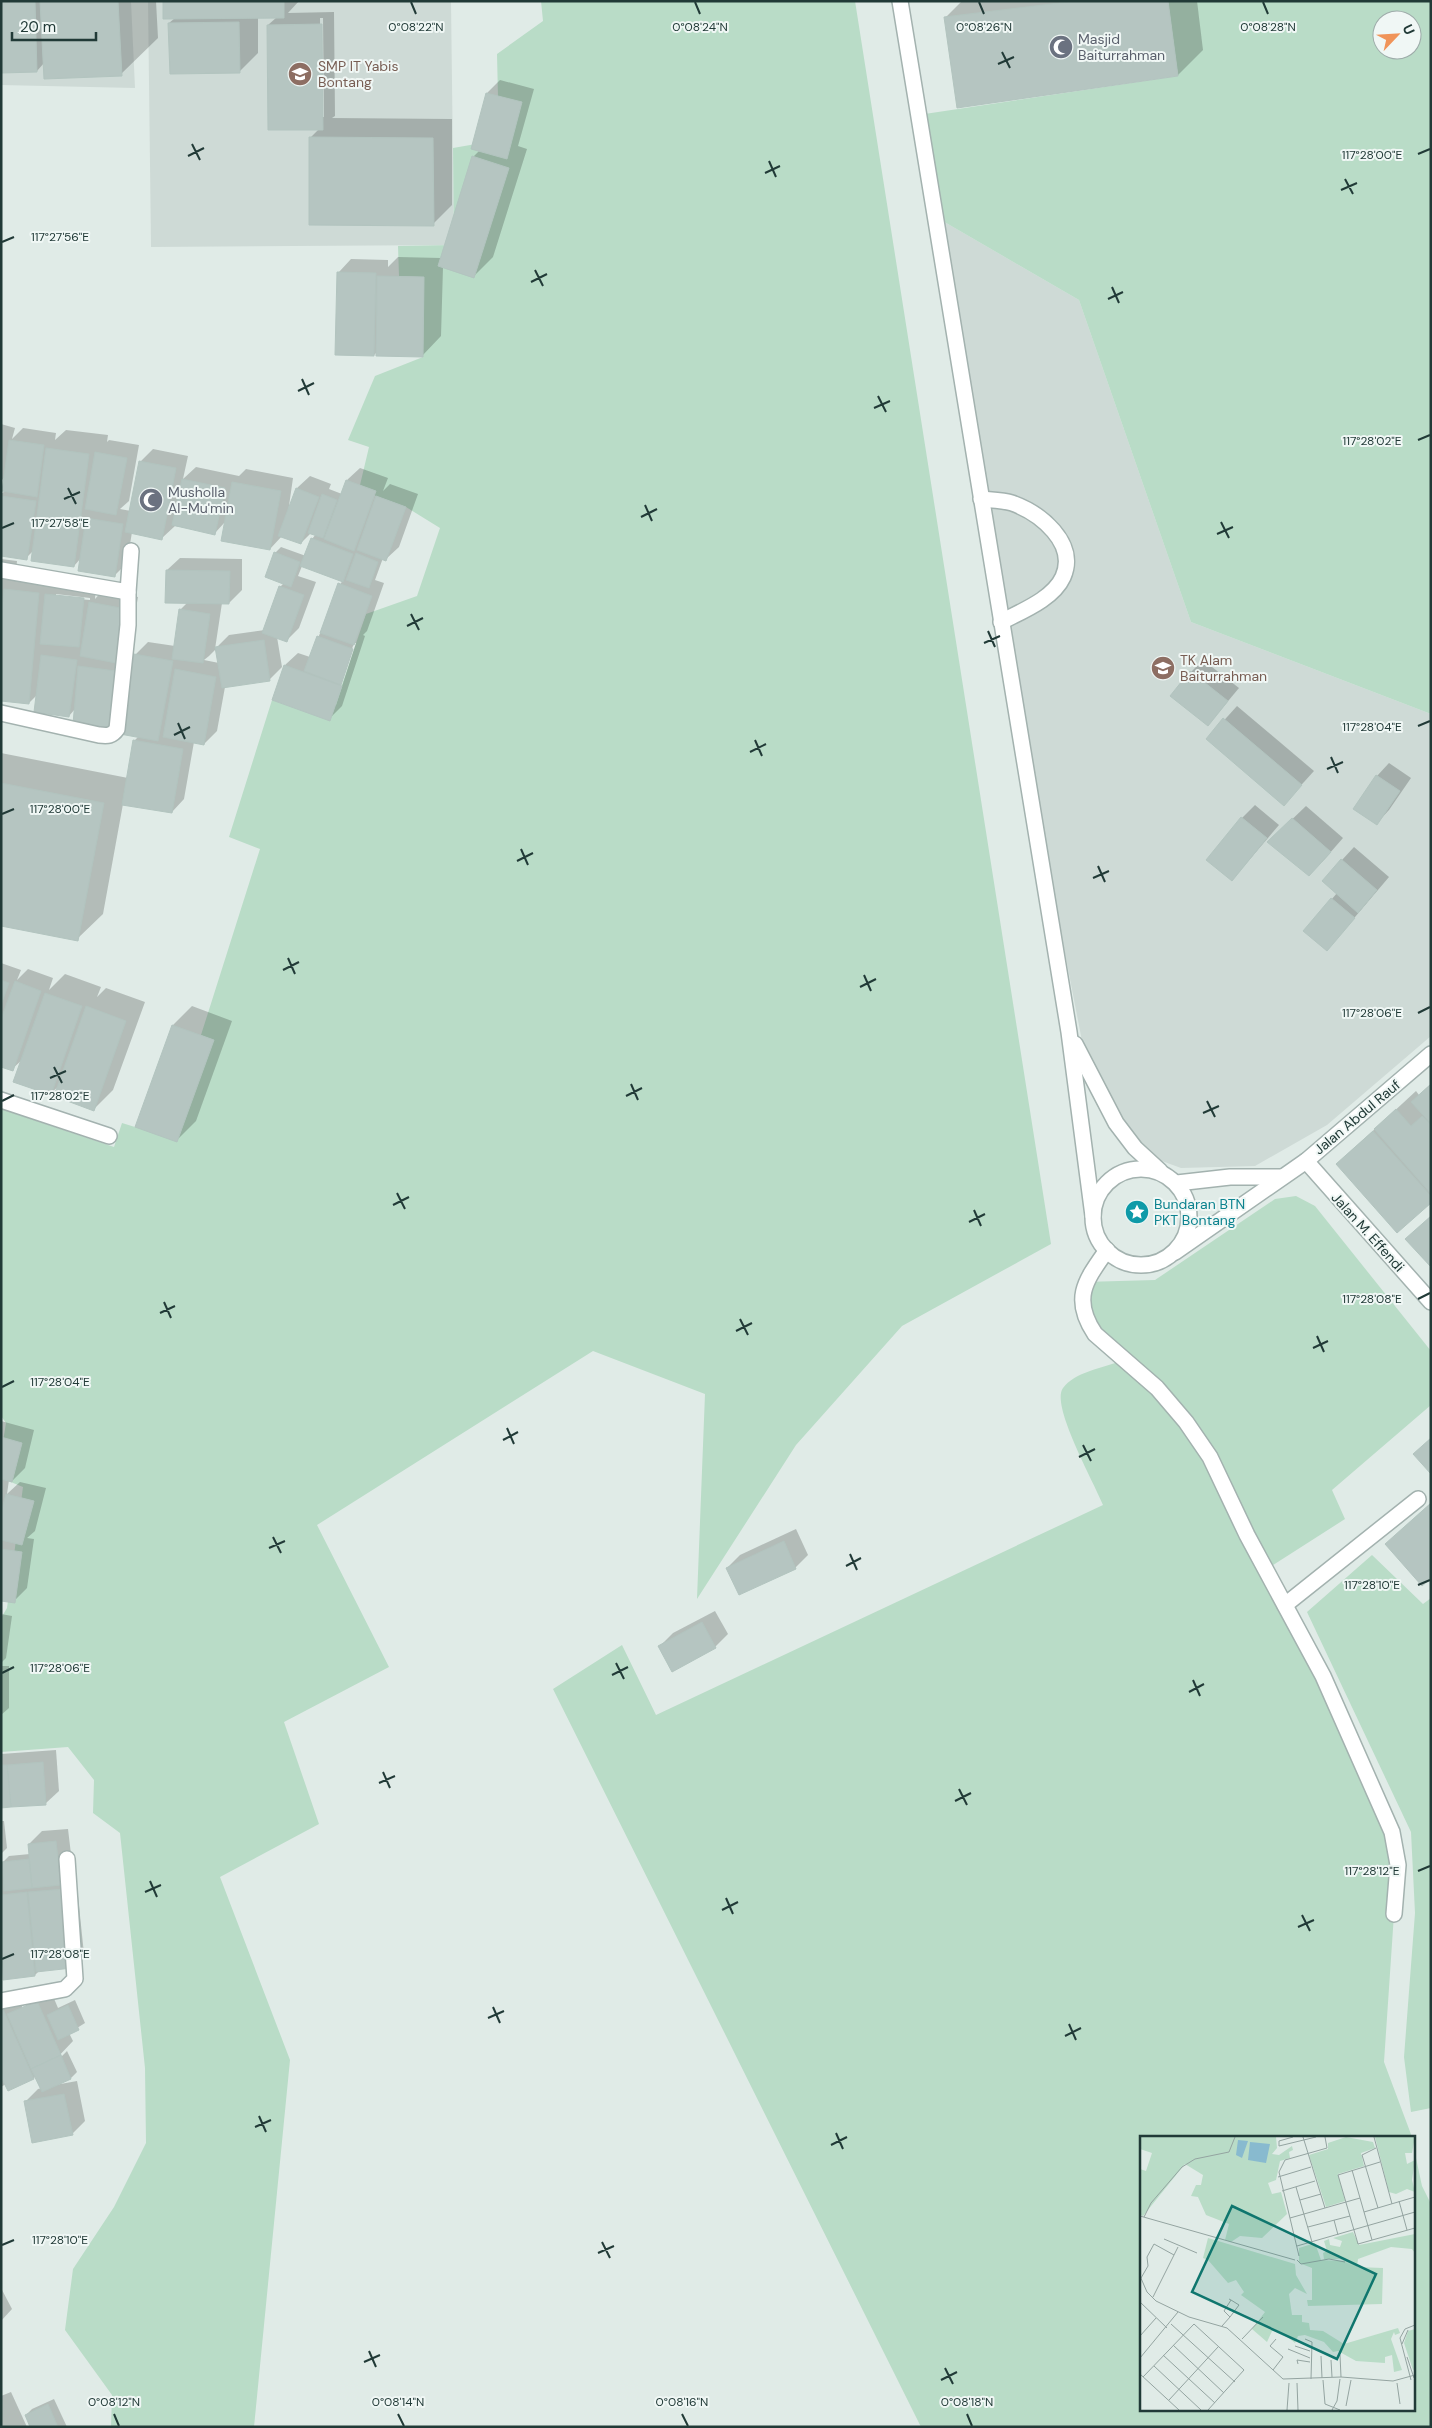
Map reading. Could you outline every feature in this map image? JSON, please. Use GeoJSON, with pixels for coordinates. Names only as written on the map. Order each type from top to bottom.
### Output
{"type":"FeatureCollection","features":[{"type":"Feature","properties":{"kind":"street"},"geometry":{"type":"LineString","coordinates":[[900,1],[1069,1032],[1096,1234],[1107,1250],[1122,1261],[1141,1265],[1159,1262],[1176,1252],[1186,1236],[1190,1218],[1186,1199],[1176,1183],[1135,1148],[1116,1123],[1069,1032]]}},
{"type":"Feature","properties":{"kind":"street"},"geometry":{"type":"LineString","coordinates":[[981,499],[1012,503],[1051,527],[1062,543],[1066,560],[1062,577],[1048,594],[1001,622]]}},
{"type":"Feature","properties":{"kind":"street"},"geometry":{"type":"LineString","coordinates":[[1,713],[99,735],[110,736],[114,733],[117,729],[128,625],[131,551]]}},
{"type":"Feature","properties":{"kind":"street"},"geometry":{"type":"LineString","coordinates":[[1,570],[128,592]]}},
{"type":"Feature","properties":{"kind":"street","name":"Jalan Abdul Rauf"},"geometry":{"type":"LineString","coordinates":[[1176,1252],[1306,1161],[1431,1054]]}},
{"type":"Feature","properties":{"kind":"street"},"geometry":{"type":"LineString","coordinates":[[1,1100],[109,1136]]}},
{"type":"Feature","properties":{"kind":"street","name":"Jalan M. Effendi"},"geometry":{"type":"LineString","coordinates":[[1306,1161],[1431,1302]]}},
{"type":"Feature","properties":{"kind":"street"},"geometry":{"type":"LineString","coordinates":[[1093,1216],[1097,1197],[1108,1181],[1124,1171],[1142,1168],[1161,1172]]}},
{"type":"Feature","properties":{"kind":"street"},"geometry":{"type":"LineString","coordinates":[[1176,1183],[1230,1177],[1282,1176]]}},
{"type":"Feature","properties":{"kind":"street"},"geometry":{"type":"LineString","coordinates":[[1107,1250],[1084,1282],[1083,1303],[1088,1322],[1095,1334],[1156,1388],[1186,1422],[1210,1457],[1247,1536],[1323,1676],[1392,1832],[1398,1865],[1394,1914]]}},
{"type":"Feature","properties":{"kind":"street"},"geometry":{"type":"LineString","coordinates":[[1285,1606],[1418,1499]]}},
{"type":"Feature","properties":{"kind":"street"},"geometry":{"type":"LineString","coordinates":[[1,2001],[65,1989],[75,1978],[67,1859]]}},
{"type":"Feature","properties":{"kind":"shaded area"},"geometry":{"type":"Polygon","coordinates":[[[1,1],[131,1],[135,88],[1,85],[1,1]]]}},
{"type":"Feature","properties":{"kind":"shaded area","name":"SMP IT Yabis Bontang"},"geometry":{"type":"Polygon","coordinates":[[[148,1],[451,1],[454,245],[151,247],[148,1]]]}},
{"type":"Feature","properties":{"kind":"shaded area","name":"TK Alam Baiturrahman"},"geometry":{"type":"Polygon","coordinates":[[[941,220],[1079,300],[1191,622],[1431,714],[1431,1036],[1327,1125],[1255,1166],[1181,1168],[1140,1153],[1097,1089],[1082,1041],[1052,886],[941,220]]]}},
{"type":"Feature","properties":{"kind":"green space"},"geometry":{"type":"Polygon","coordinates":[[[541,1],[855,1],[1051,1244],[902,1326],[796,1445],[697,1599],[705,1394],[593,1351],[317,1525],[389,1667],[284,1722],[319,1824],[220,1877],[290,2060],[254,2427],[111,2427],[112,2395],[65,2330],[73,2269],[114,2207],[146,2143],[145,2068],[120,1833],[93,1813],[94,1780],[68,1747],[1,1752],[1,1618],[7,1608],[23,1487],[1,1478],[1,1454],[6,1423],[1,1416],[1,1109],[114,1147],[122,1123],[135,1127],[213,1040],[201,1035],[260,849],[229,837],[272,700],[330,720],[366,614],[417,596],[440,528],[406,507],[376,496],[360,485],[369,447],[348,440],[375,376],[423,357],[424,277],[399,276],[398,246],[454,245],[453,148],[499,140],[497,54],[543,21],[541,1]]]}},
{"type":"Feature","properties":{"kind":"green space"},"geometry":{"type":"Polygon","coordinates":[[[1168,1],[1431,1],[1431,714],[1191,622],[1079,300],[941,220],[918,115],[1178,76],[1168,1]]]}},
{"type":"Feature","properties":{"kind":"green space"},"geometry":{"type":"Polygon","coordinates":[[[1296,1196],[1315,1206],[1431,1351],[1431,1405],[1332,1490],[1345,1519],[1267,1569],[1392,1832],[1394,1914],[1384,2062],[1412,2136],[1140,2136],[1140,2410],[1414,2410],[1414,2149],[1422,2186],[1431,2204],[1431,2427],[921,2427],[553,1689],[622,1645],[656,1715],[1103,1505],[1068,1427],[1061,1397],[1063,1388],[1074,1378],[1121,1361],[1095,1334],[1084,1282],[1155,1280],[1275,1199],[1296,1196]]]}},
{"type":"Feature","properties":{"kind":"green space"},"geometry":{"type":"Polygon","coordinates":[[[1372,1555],[1423,1604],[1431,1598],[1431,2108],[1411,2112],[1404,2057],[1415,1913],[1411,1832],[1307,1612],[1372,1555]]]}},
{"type":"Feature","properties":{"kind":"building"},"geometry":{"type":"Polygon","coordinates":[[[1,1],[35,1],[37,72],[1,73],[1,1]]]}},
{"type":"Feature","properties":{"kind":"building"},"geometry":{"type":"Polygon","coordinates":[[[40,1],[118,1],[122,76],[44,79],[40,1]]]}},
{"type":"Feature","properties":{"kind":"building"},"geometry":{"type":"Polygon","coordinates":[[[163,1],[284,1],[284,18],[163,19],[163,1]]]}},
{"type":"Feature","properties":{"kind":"building","name":"Masjid Baiturrahman"},"geometry":{"type":"Polygon","coordinates":[[[1076,1],[1168,1],[1178,76],[957,108],[944,17],[1076,1]]]}},
{"type":"Feature","properties":{"kind":"building"},"geometry":{"type":"Polygon","coordinates":[[[239,22],[240,73],[170,74],[168,23],[239,22]]]}},
{"type":"Feature","properties":{"kind":"building"},"geometry":{"type":"Polygon","coordinates":[[[322,24],[323,130],[268,130],[267,25],[322,24]]]}},
{"type":"Feature","properties":{"kind":"building"},"geometry":{"type":"Polygon","coordinates":[[[486,93],[522,102],[507,159],[471,149],[486,93]]]}},
{"type":"Feature","properties":{"kind":"building"},"geometry":{"type":"Polygon","coordinates":[[[309,137],[433,138],[434,226],[309,225],[309,137]]]}},
{"type":"Feature","properties":{"kind":"building"},"geometry":{"type":"Polygon","coordinates":[[[472,156],[509,168],[474,278],[438,266],[472,156]]]}},
{"type":"Feature","properties":{"kind":"building"},"geometry":{"type":"Polygon","coordinates":[[[337,272],[376,273],[374,356],[335,355],[337,272]]]}},
{"type":"Feature","properties":{"kind":"building"},"geometry":{"type":"Polygon","coordinates":[[[377,276],[424,277],[423,357],[376,356],[377,276]]]}},
{"type":"Feature","properties":{"kind":"building"},"geometry":{"type":"Polygon","coordinates":[[[9,440],[44,445],[37,497],[2,491],[9,440]]]}},
{"type":"Feature","properties":{"kind":"building"},"geometry":{"type":"Polygon","coordinates":[[[46,448],[89,454],[74,567],[31,561],[46,448]]]}},
{"type":"Feature","properties":{"kind":"building"},"geometry":{"type":"Polygon","coordinates":[[[95,452],[127,458],[116,515],[85,509],[95,452]]]}},
{"type":"Feature","properties":{"kind":"building","name":"Musholla Al-Mu'min"},"geometry":{"type":"Polygon","coordinates":[[[139,461],[176,468],[162,540],[125,532],[139,461]]]}},
{"type":"Feature","properties":{"kind":"building"},"geometry":{"type":"Polygon","coordinates":[[[182,479],[225,488],[215,535],[172,525],[182,479]]]}},
{"type":"Feature","properties":{"kind":"building"},"geometry":{"type":"Polygon","coordinates":[[[346,480],[376,491],[354,551],[324,539],[346,480]]]}},
{"type":"Feature","properties":{"kind":"building"},"geometry":{"type":"Polygon","coordinates":[[[232,482],[281,491],[270,550],[221,541],[232,482]]]}},
{"type":"Feature","properties":{"kind":"building"},"geometry":{"type":"Polygon","coordinates":[[[296,488],[319,497],[301,544],[278,536],[296,488]]]}},
{"type":"Feature","properties":{"kind":"building"},"geometry":{"type":"Polygon","coordinates":[[[322,494],[337,500],[323,538],[308,533],[322,494]]]}},
{"type":"Feature","properties":{"kind":"building"},"geometry":{"type":"Polygon","coordinates":[[[1,496],[36,501],[27,560],[1,556],[1,496]]]}},
{"type":"Feature","properties":{"kind":"building"},"geometry":{"type":"Polygon","coordinates":[[[376,496],[406,507],[386,561],[357,550],[376,496]]]}},
{"type":"Feature","properties":{"kind":"building"},"geometry":{"type":"Polygon","coordinates":[[[86,518],[123,524],[115,577],[78,571],[86,518]]]}},
{"type":"Feature","properties":{"kind":"building"},"geometry":{"type":"Polygon","coordinates":[[[311,538],[353,554],[343,582],[300,566],[311,538]]]}},
{"type":"Feature","properties":{"kind":"building"},"geometry":{"type":"Polygon","coordinates":[[[274,552],[300,562],[291,587],[265,577],[274,552]]]}},
{"type":"Feature","properties":{"kind":"building"},"geometry":{"type":"Polygon","coordinates":[[[356,553],[378,562],[369,588],[346,580],[356,553]]]}},
{"type":"Feature","properties":{"kind":"building"},"geometry":{"type":"Polygon","coordinates":[[[166,570],[230,571],[229,604],[165,603],[166,570]]]}},
{"type":"Feature","properties":{"kind":"building"},"geometry":{"type":"Polygon","coordinates":[[[338,583],[372,596],[354,645],[320,633],[338,583]]]}},
{"type":"Feature","properties":{"kind":"building"},"geometry":{"type":"Polygon","coordinates":[[[279,586],[304,595],[287,642],[262,633],[279,586]]]}},
{"type":"Feature","properties":{"kind":"building"},"geometry":{"type":"Polygon","coordinates":[[[4,589],[39,593],[29,704],[1,701],[1,615],[4,589]]]}},
{"type":"Feature","properties":{"kind":"building"},"geometry":{"type":"Polygon","coordinates":[[[45,594],[84,598],[79,647],[40,644],[45,594]]]}},
{"type":"Feature","properties":{"kind":"building"},"geometry":{"type":"Polygon","coordinates":[[[89,602],[126,609],[116,663],[80,656],[89,602]]]}},
{"type":"Feature","properties":{"kind":"building"},"geometry":{"type":"Polygon","coordinates":[[[179,609],[210,614],[203,663],[172,659],[179,609]]]}},
{"type":"Feature","properties":{"kind":"building"},"geometry":{"type":"Polygon","coordinates":[[[317,636],[353,649],[341,685],[304,671],[317,636]]]}},
{"type":"Feature","properties":{"kind":"building"},"geometry":{"type":"Polygon","coordinates":[[[264,640],[270,681],[222,688],[215,647],[264,640]]]}},
{"type":"Feature","properties":{"kind":"building"},"geometry":{"type":"Polygon","coordinates":[[[134,654],[173,661],[158,741],[120,734],[134,654]]]}},
{"type":"Feature","properties":{"kind":"building"},"geometry":{"type":"Polygon","coordinates":[[[41,655],[77,660],[69,717],[34,712],[41,655]]]}},
{"type":"Feature","properties":{"kind":"building"},"geometry":{"type":"Polygon","coordinates":[[[284,665],[342,686],[330,721],[272,700],[284,665]]]}},
{"type":"Feature","properties":{"kind":"building"},"geometry":{"type":"Polygon","coordinates":[[[78,666],[116,671],[110,728],[73,724],[78,666]]]}},
{"type":"Feature","properties":{"kind":"building"},"geometry":{"type":"Polygon","coordinates":[[[175,669],[216,677],[204,745],[163,737],[175,669]]]}},
{"type":"Feature","properties":{"kind":"building"},"geometry":{"type":"Polygon","coordinates":[[[1190,671],[1228,701],[1208,726],[1170,696],[1190,671]]]}},
{"type":"Feature","properties":{"kind":"building"},"geometry":{"type":"Polygon","coordinates":[[[1223,718],[1302,785],[1284,806],[1206,739],[1223,718]]]}},
{"type":"Feature","properties":{"kind":"building"},"geometry":{"type":"Polygon","coordinates":[[[133,740],[183,749],[172,813],[122,805],[133,740]]]}},
{"type":"Feature","properties":{"kind":"building"},"geometry":{"type":"Polygon","coordinates":[[[1376,775],[1400,791],[1377,825],[1353,809],[1376,775]]]}},
{"type":"Feature","properties":{"kind":"building"},"geometry":{"type":"Polygon","coordinates":[[[1,783],[104,803],[78,941],[1,926],[1,783]]]}},
{"type":"Feature","properties":{"kind":"building"},"geometry":{"type":"Polygon","coordinates":[[[1241,817],[1267,838],[1232,881],[1206,860],[1241,817]]]}},
{"type":"Feature","properties":{"kind":"building"},"geometry":{"type":"Polygon","coordinates":[[[1292,818],[1331,852],[1309,876],[1267,842],[1292,818]]]}},
{"type":"Feature","properties":{"kind":"building"},"geometry":{"type":"Polygon","coordinates":[[[1341,859],[1377,890],[1358,913],[1322,881],[1341,859]]]}},
{"type":"Feature","properties":{"kind":"building"},"geometry":{"type":"Polygon","coordinates":[[[1331,898],[1355,918],[1327,951],[1303,931],[1331,898]]]}},
{"type":"Feature","properties":{"kind":"building"},"geometry":{"type":"Polygon","coordinates":[[[1,980],[9,983],[1,1005],[1,980]]]}},
{"type":"Feature","properties":{"kind":"building"},"geometry":{"type":"Polygon","coordinates":[[[15,981],[41,991],[13,1071],[1,1067],[1,1019],[15,981]]]}},
{"type":"Feature","properties":{"kind":"building"},"geometry":{"type":"Polygon","coordinates":[[[45,993],[82,1006],[51,1095],[13,1082],[45,993]]]}},
{"type":"Feature","properties":{"kind":"building"},"geometry":{"type":"Polygon","coordinates":[[[86,1006],[126,1021],[94,1111],[54,1096],[86,1006]]]}},
{"type":"Feature","properties":{"kind":"building"},"geometry":{"type":"Polygon","coordinates":[[[172,1025],[214,1040],[177,1142],[135,1127],[172,1025]]]}},
{"type":"Feature","properties":{"kind":"building"},"geometry":{"type":"Polygon","coordinates":[[[1431,1084],[1431,1124],[1411,1102],[1431,1084]]]}},
{"type":"Feature","properties":{"kind":"building"},"geometry":{"type":"Polygon","coordinates":[[[1396,1109],[1411,1126],[1422,1116],[1431,1125],[1431,1194],[1374,1129],[1396,1109]]]}},
{"type":"Feature","properties":{"kind":"building"},"geometry":{"type":"Polygon","coordinates":[[[1373,1131],[1431,1196],[1431,1203],[1397,1233],[1336,1164],[1373,1131]]]}},
{"type":"Feature","properties":{"kind":"building"},"geometry":{"type":"Polygon","coordinates":[[[1431,1216],[1431,1267],[1405,1239],[1431,1216]]]}},
{"type":"Feature","properties":{"kind":"building"},"geometry":{"type":"Polygon","coordinates":[[[1,1437],[22,1443],[12,1482],[1,1479],[1,1437]]]}},
{"type":"Feature","properties":{"kind":"building"},"geometry":{"type":"Polygon","coordinates":[[[1431,1438],[1431,1474],[1413,1454],[1431,1438]]]}},
{"type":"Feature","properties":{"kind":"building"},"geometry":{"type":"Polygon","coordinates":[[[6,1494],[34,1501],[22,1545],[1,1540],[1,1512],[6,1494]]]}},
{"type":"Feature","properties":{"kind":"building"},"geometry":{"type":"Polygon","coordinates":[[[1431,1503],[1431,1578],[1422,1586],[1385,1544],[1431,1503]]]}},
{"type":"Feature","properties":{"kind":"building"},"geometry":{"type":"Polygon","coordinates":[[[784,1541],[796,1569],[739,1595],[726,1568],[784,1541]]]}},
{"type":"Feature","properties":{"kind":"building"},"geometry":{"type":"Polygon","coordinates":[[[1,1549],[22,1552],[15,1603],[1,1601],[1,1549]]]}},
{"type":"Feature","properties":{"kind":"building"},"geometry":{"type":"Polygon","coordinates":[[[702,1622],[716,1648],[672,1672],[658,1646],[702,1622]]]}},
{"type":"Feature","properties":{"kind":"building"},"geometry":{"type":"Polygon","coordinates":[[[43,1762],[46,1805],[11,1807],[7,1765],[43,1762]]]}},
{"type":"Feature","properties":{"kind":"building"},"geometry":{"type":"Polygon","coordinates":[[[1,1765],[7,1765],[11,1807],[1,1808],[1,1765]]]}},
{"type":"Feature","properties":{"kind":"building"},"geometry":{"type":"Polygon","coordinates":[[[56,1841],[61,1885],[32,1888],[28,1844],[56,1841]]]}},
{"type":"Feature","properties":{"kind":"building"},"geometry":{"type":"Polygon","coordinates":[[[29,1859],[32,1888],[4,1891],[2,1862],[29,1859]]]}},
{"type":"Feature","properties":{"kind":"building"},"geometry":{"type":"Polygon","coordinates":[[[64,1889],[72,1968],[36,1972],[28,1892],[64,1889]]]}},
{"type":"Feature","properties":{"kind":"building"},"geometry":{"type":"Polygon","coordinates":[[[27,1892],[35,1976],[3,1980],[1,1895],[27,1892]]]}},
{"type":"Feature","properties":{"kind":"building"},"geometry":{"type":"Polygon","coordinates":[[[37,2001],[61,2055],[31,2069],[7,2014],[37,2001]]]}},
{"type":"Feature","properties":{"kind":"building"},"geometry":{"type":"Polygon","coordinates":[[[68,2005],[79,2030],[58,2040],[47,2015],[68,2005]]]}},
{"type":"Feature","properties":{"kind":"building"},"geometry":{"type":"Polygon","coordinates":[[[3,2009],[34,2079],[8,2091],[1,2077],[1,2010],[3,2009]]]}},
{"type":"Feature","properties":{"kind":"building"},"geometry":{"type":"Polygon","coordinates":[[[61,2055],[71,2079],[42,2092],[31,2069],[61,2055]]]}},
{"type":"Feature","properties":{"kind":"building"},"geometry":{"type":"Polygon","coordinates":[[[64,2094],[73,2135],[32,2143],[24,2101],[64,2094]]]}},
{"type":"Feature","properties":{"kind":"building"},"geometry":{"type":"Polygon","coordinates":[[[48,2404],[58,2427],[30,2427],[25,2415],[48,2404]]]}},
{"type":"Feature","properties":{"kind":"place","name":"Masjid Baiturrahman"},"geometry":{"type":"Point","coordinates":[1061,47]}},
{"type":"Feature","properties":{"kind":"place","name":"SMP IT Yabis Bontang"},"geometry":{"type":"Point","coordinates":[300,74]}},
{"type":"Feature","properties":{"kind":"place","name":"Musholla Al-Mu'min"},"geometry":{"type":"Point","coordinates":[151,500]}},
{"type":"Feature","properties":{"kind":"place","name":"TK Alam Baiturrahman"},"geometry":{"type":"Point","coordinates":[1163,668]}},
{"type":"Feature","properties":{"kind":"place","name":"Bundaran BTN PKT Bontang"},"geometry":{"type":"Point","coordinates":[1137,1212]}}]}
